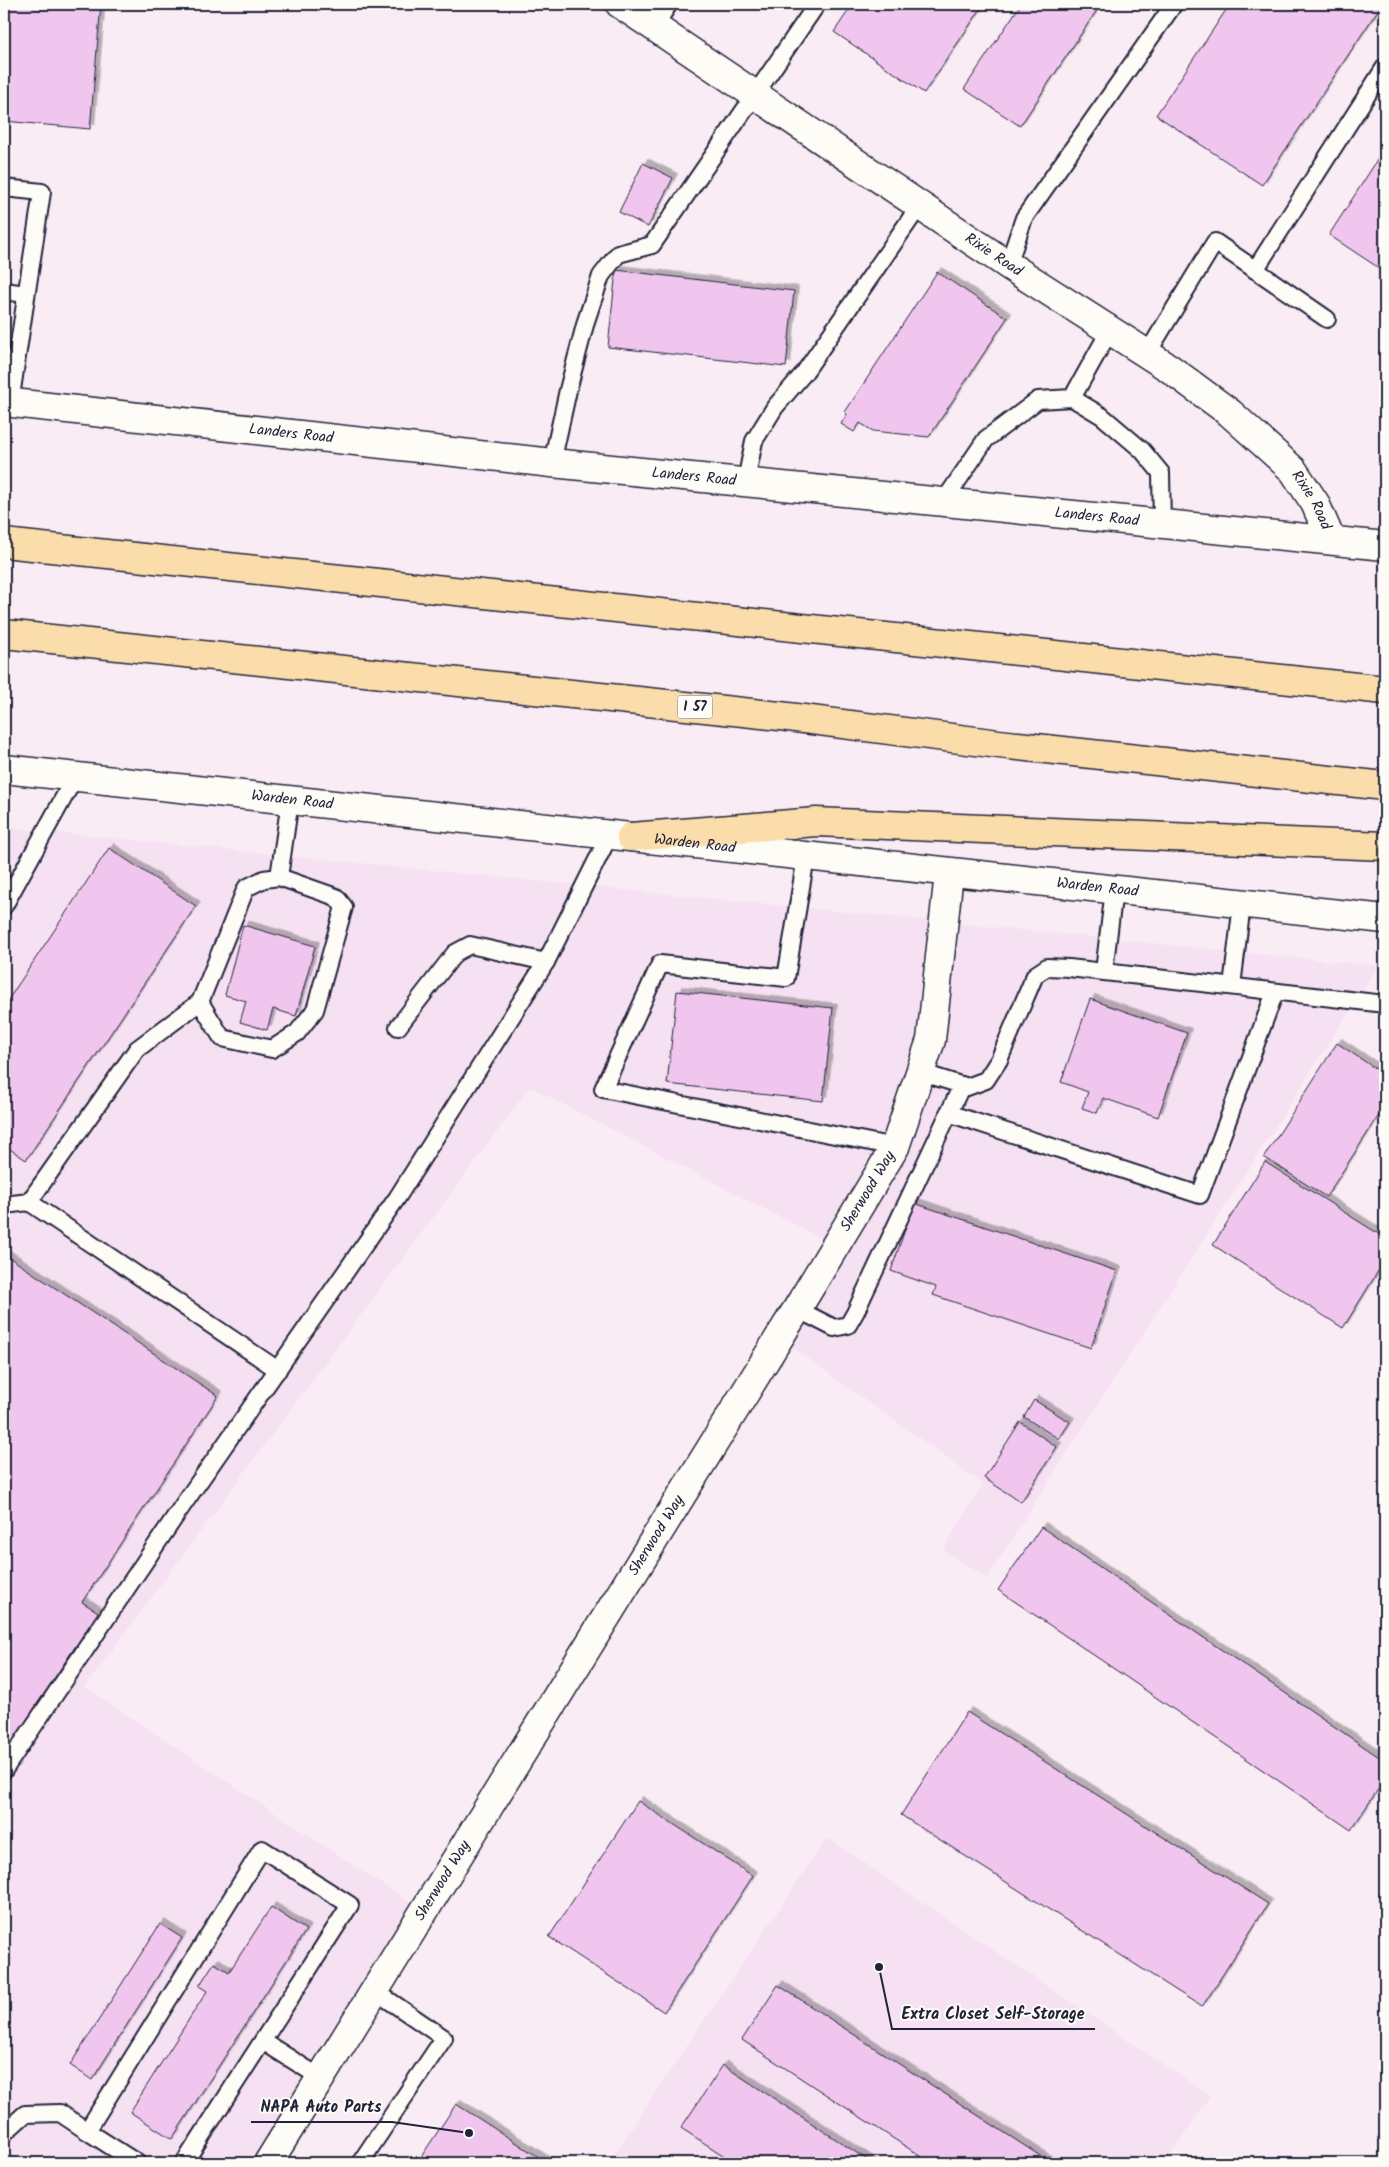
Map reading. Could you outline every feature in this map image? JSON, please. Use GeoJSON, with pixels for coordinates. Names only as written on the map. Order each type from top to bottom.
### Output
{"type":"FeatureCollection","features":[{"type":"Feature","properties":{"kind":"highway"},"geometry":{"type":"LineString","coordinates":[[4,543],[1385,690]]}},
{"type":"Feature","properties":{"kind":"highway","name":"I 57"},"geometry":{"type":"LineString","coordinates":[[4,634],[780,716],[999,744],[1385,786]]}},
{"type":"Feature","properties":{"kind":"highway"},"geometry":{"type":"LineString","coordinates":[[620,837],[816,822],[1385,846]]}},
{"type":"Feature","properties":{"kind":"main road","name":"Rixie Road"},"geometry":{"type":"LineString","coordinates":[[620,4],[1008,264],[1169,368],[1230,413],[1292,470],[1315,503],[1331,540]]}},
{"type":"Feature","properties":{"kind":"main road","name":"Landers Road"},"geometry":{"type":"LineString","coordinates":[[7,402],[552,463],[944,500],[1385,546]]}},
{"type":"Feature","properties":{"kind":"main road","name":"Warden Road"},"geometry":{"type":"LineString","coordinates":[[4,769],[1385,919]]}},
{"type":"Feature","properties":{"kind":"main road","name":"Sherwood Way"},"geometry":{"type":"LineString","coordinates":[[268,2163],[797,1309],[895,1146],[931,1040],[949,873]]}},
{"type":"Feature","properties":{"kind":"lane"},"geometry":{"type":"LineString","coordinates":[[654,27],[669,4]]}},
{"type":"Feature","properties":{"kind":"lane"},"geometry":{"type":"LineString","coordinates":[[552,463],[570,382],[600,276],[618,254],[652,245],[817,4]]}},
{"type":"Feature","properties":{"kind":"lane"},"geometry":{"type":"LineString","coordinates":[[1008,264],[1024,218],[1174,4]]}},
{"type":"Feature","properties":{"kind":"lane"},"geometry":{"type":"LineString","coordinates":[[1255,270],[1385,67]]}},
{"type":"Feature","properties":{"kind":"lane"},"geometry":{"type":"LineString","coordinates":[[4,188],[42,192],[7,402]]}},
{"type":"Feature","properties":{"kind":"lane"},"geometry":{"type":"LineString","coordinates":[[746,481],[754,441],[769,416],[804,373],[920,205]]}},
{"type":"Feature","properties":{"kind":"lane"},"geometry":{"type":"LineString","coordinates":[[1147,354],[1215,242],[1327,319]]}},
{"type":"Feature","properties":{"kind":"lane"},"geometry":{"type":"LineString","coordinates":[[4,291],[26,294]]}},
{"type":"Feature","properties":{"kind":"lane"},"geometry":{"type":"LineString","coordinates":[[1072,398],[1110,330]]}},
{"type":"Feature","properties":{"kind":"lane"},"geometry":{"type":"LineString","coordinates":[[944,500],[986,439],[1038,400],[1072,398],[1102,416],[1142,450],[1161,472],[1162,524]]}},
{"type":"Feature","properties":{"kind":"lane"},"geometry":{"type":"LineString","coordinates":[[6,899],[75,777]]}},
{"type":"Feature","properties":{"kind":"lane"},"geometry":{"type":"LineString","coordinates":[[279,878],[290,801]]}},
{"type":"Feature","properties":{"kind":"lane"},"geometry":{"type":"LineString","coordinates":[[4,1770],[185,1502],[397,1198],[546,962],[620,837]]}},
{"type":"Feature","properties":{"kind":"lane"},"geometry":{"type":"LineString","coordinates":[[806,857],[786,978],[660,964],[603,1089],[895,1146]]}},
{"type":"Feature","properties":{"kind":"lane"},"geometry":{"type":"LineString","coordinates":[[29,1202],[137,1049],[200,1002],[246,888],[264,879],[279,878],[336,897],[344,907],[315,1010],[297,1033],[272,1049],[222,1038],[200,1002]]}},
{"type":"Feature","properties":{"kind":"lane"},"geometry":{"type":"LineString","coordinates":[[1104,972],[1114,890]]}},
{"type":"Feature","properties":{"kind":"lane"},"geometry":{"type":"LineString","coordinates":[[1232,986],[1242,904]]}},
{"type":"Feature","properties":{"kind":"lane"},"geometry":{"type":"LineString","coordinates":[[398,1027],[455,953],[470,945],[546,962]]}},
{"type":"Feature","properties":{"kind":"lane"},"geometry":{"type":"LineString","coordinates":[[920,1072],[968,1087],[986,1080],[999,1060],[1035,975],[1047,967],[1385,1004]]}},
{"type":"Feature","properties":{"kind":"lane"},"geometry":{"type":"LineString","coordinates":[[948,1113],[1200,1195],[1275,992]]}},
{"type":"Feature","properties":{"kind":"lane"},"geometry":{"type":"LineString","coordinates":[[797,1309],[834,1328],[848,1325],[856,1313],[962,1085]]}},
{"type":"Feature","properties":{"kind":"lane"},"geometry":{"type":"LineString","coordinates":[[4,1205],[29,1202],[278,1370]]}},
{"type":"Feature","properties":{"kind":"lane"},"geometry":{"type":"LineString","coordinates":[[87,2131],[262,1849],[350,1905],[264,2042],[184,2163]]}},
{"type":"Feature","properties":{"kind":"lane"},"geometry":{"type":"LineString","coordinates":[[360,2163],[444,2038],[375,1991]]}},
{"type":"Feature","properties":{"kind":"lane"},"geometry":{"type":"LineString","coordinates":[[264,2042],[321,2078]]}},
{"type":"Feature","properties":{"kind":"lane"},"geometry":{"type":"LineString","coordinates":[[4,2133],[25,2114],[60,2113],[138,2163]]}},
{"type":"Feature","properties":{"kind":"shaded area"},"geometry":{"type":"Polygon","coordinates":[[[4,827],[1378,966],[987,1578],[943,1550],[983,1484],[779,1338],[836,1246],[530,1087],[85,1687],[424,1912],[282,2163],[4,2163],[4,827]]]}},
{"type":"Feature","properties":{"kind":"shaded area"},"geometry":{"type":"Polygon","coordinates":[[[827,1838],[1210,2096],[1165,2163],[608,2163],[827,1838]]]}},
{"type":"Feature","properties":{"kind":"building"},"geometry":{"type":"Polygon","coordinates":[[[4,4],[101,4],[90,129],[4,121],[4,4]]]}},
{"type":"Feature","properties":{"kind":"building"},"geometry":{"type":"Polygon","coordinates":[[[778,4],[793,4],[789,11],[778,4]]]}},
{"type":"Feature","properties":{"kind":"building"},"geometry":{"type":"Polygon","coordinates":[[[853,4],[984,4],[924,93],[834,32],[853,4]]]}},
{"type":"Feature","properties":{"kind":"building"},"geometry":{"type":"Polygon","coordinates":[[[1021,4],[1101,4],[1020,126],[964,89],[1021,4]]]}},
{"type":"Feature","properties":{"kind":"building"},"geometry":{"type":"Polygon","coordinates":[[[1230,4],[1382,4],[1262,185],[1156,115],[1230,4]]]}},
{"type":"Feature","properties":{"kind":"building"},"geometry":{"type":"Polygon","coordinates":[[[1385,148],[1385,272],[1329,235],[1385,148]]]}},
{"type":"Feature","properties":{"kind":"building"},"geometry":{"type":"Polygon","coordinates":[[[643,163],[673,178],[648,227],[619,212],[643,163]]]}},
{"type":"Feature","properties":{"kind":"building"},"geometry":{"type":"Polygon","coordinates":[[[616,270],[794,291],[786,367],[608,347],[616,270]]]}},
{"type":"Feature","properties":{"kind":"building"},"geometry":{"type":"Polygon","coordinates":[[[937,272],[1007,318],[929,437],[873,431],[860,423],[854,432],[841,424],[847,414],[845,412],[937,272]]]}},
{"type":"Feature","properties":{"kind":"building"},"geometry":{"type":"Polygon","coordinates":[[[109,848],[196,906],[26,1160],[4,1145],[4,1006],[109,848]]]}},
{"type":"Feature","properties":{"kind":"building"},"geometry":{"type":"Polygon","coordinates":[[[243,925],[315,946],[296,1016],[273,1009],[267,1030],[240,1022],[246,1001],[225,995],[243,925]]]}},
{"type":"Feature","properties":{"kind":"building"},"geometry":{"type":"Polygon","coordinates":[[[677,991],[833,1008],[823,1101],[667,1084],[677,991]]]}},
{"type":"Feature","properties":{"kind":"building"},"geometry":{"type":"Polygon","coordinates":[[[1090,999],[1187,1033],[1158,1117],[1103,1098],[1097,1113],[1082,1108],[1088,1092],[1061,1082],[1090,999]]]}},
{"type":"Feature","properties":{"kind":"building"},"geometry":{"type":"Polygon","coordinates":[[[1337,1043],[1385,1075],[1385,1106],[1326,1197],[1264,1157],[1337,1043]]]}},
{"type":"Feature","properties":{"kind":"building"},"geometry":{"type":"Polygon","coordinates":[[[1265,1162],[1385,1238],[1385,1260],[1343,1328],[1213,1245],[1265,1162]]]}},
{"type":"Feature","properties":{"kind":"building"},"geometry":{"type":"Polygon","coordinates":[[[914,1203],[1117,1271],[1091,1348],[933,1295],[936,1287],[891,1271],[914,1203]]]}},
{"type":"Feature","properties":{"kind":"building"},"geometry":{"type":"Polygon","coordinates":[[[4,1254],[218,1396],[82,1602],[98,1612],[9,1747],[4,1744],[4,1254]]]}},
{"type":"Feature","properties":{"kind":"building"},"geometry":{"type":"Polygon","coordinates":[[[1034,1400],[1070,1422],[1059,1439],[1024,1417],[1034,1400]]]}},
{"type":"Feature","properties":{"kind":"building"},"geometry":{"type":"Polygon","coordinates":[[[1020,1422],[1057,1447],[1021,1502],[984,1478],[1020,1422]]]}},
{"type":"Feature","properties":{"kind":"building"},"geometry":{"type":"Polygon","coordinates":[[[1041,1527],[1385,1761],[1385,1779],[1351,1830],[998,1590],[1041,1527]]]}},
{"type":"Feature","properties":{"kind":"building"},"geometry":{"type":"Polygon","coordinates":[[[967,1712],[1268,1904],[1202,2007],[901,1815],[967,1712]]]}},
{"type":"Feature","properties":{"kind":"building"},"geometry":{"type":"Polygon","coordinates":[[[638,1801],[753,1876],[664,2012],[549,1937],[638,1801]]]}},
{"type":"Feature","properties":{"kind":"building"},"geometry":{"type":"Polygon","coordinates":[[[271,1907],[306,1930],[172,2139],[130,2112],[207,1991],[199,1986],[214,1963],[229,1972],[271,1907]]]}},
{"type":"Feature","properties":{"kind":"building"},"geometry":{"type":"Polygon","coordinates":[[[160,1924],[182,1938],[92,2080],[70,2065],[160,1924]]]}},
{"type":"Feature","properties":{"kind":"building"},"geometry":{"type":"Polygon","coordinates":[[[778,1985],[1051,2163],[931,2163],[742,2040],[778,1985]]]}},
{"type":"Feature","properties":{"kind":"building"},"geometry":{"type":"Polygon","coordinates":[[[723,2065],[872,2163],[735,2163],[681,2128],[723,2065]]]}},
{"type":"Feature","properties":{"kind":"building"},"geometry":{"type":"Polygon","coordinates":[[[456,2104],[548,2163],[417,2163],[456,2104]]]}},
{"type":"Feature","properties":{"kind":"place","name":"Extra Closet Self-Storage"},"geometry":{"type":"Point","coordinates":[879,1967]}},
{"type":"Feature","properties":{"kind":"place","name":"NAPA Auto Parts"},"geometry":{"type":"Point","coordinates":[469,2133]}}]}
